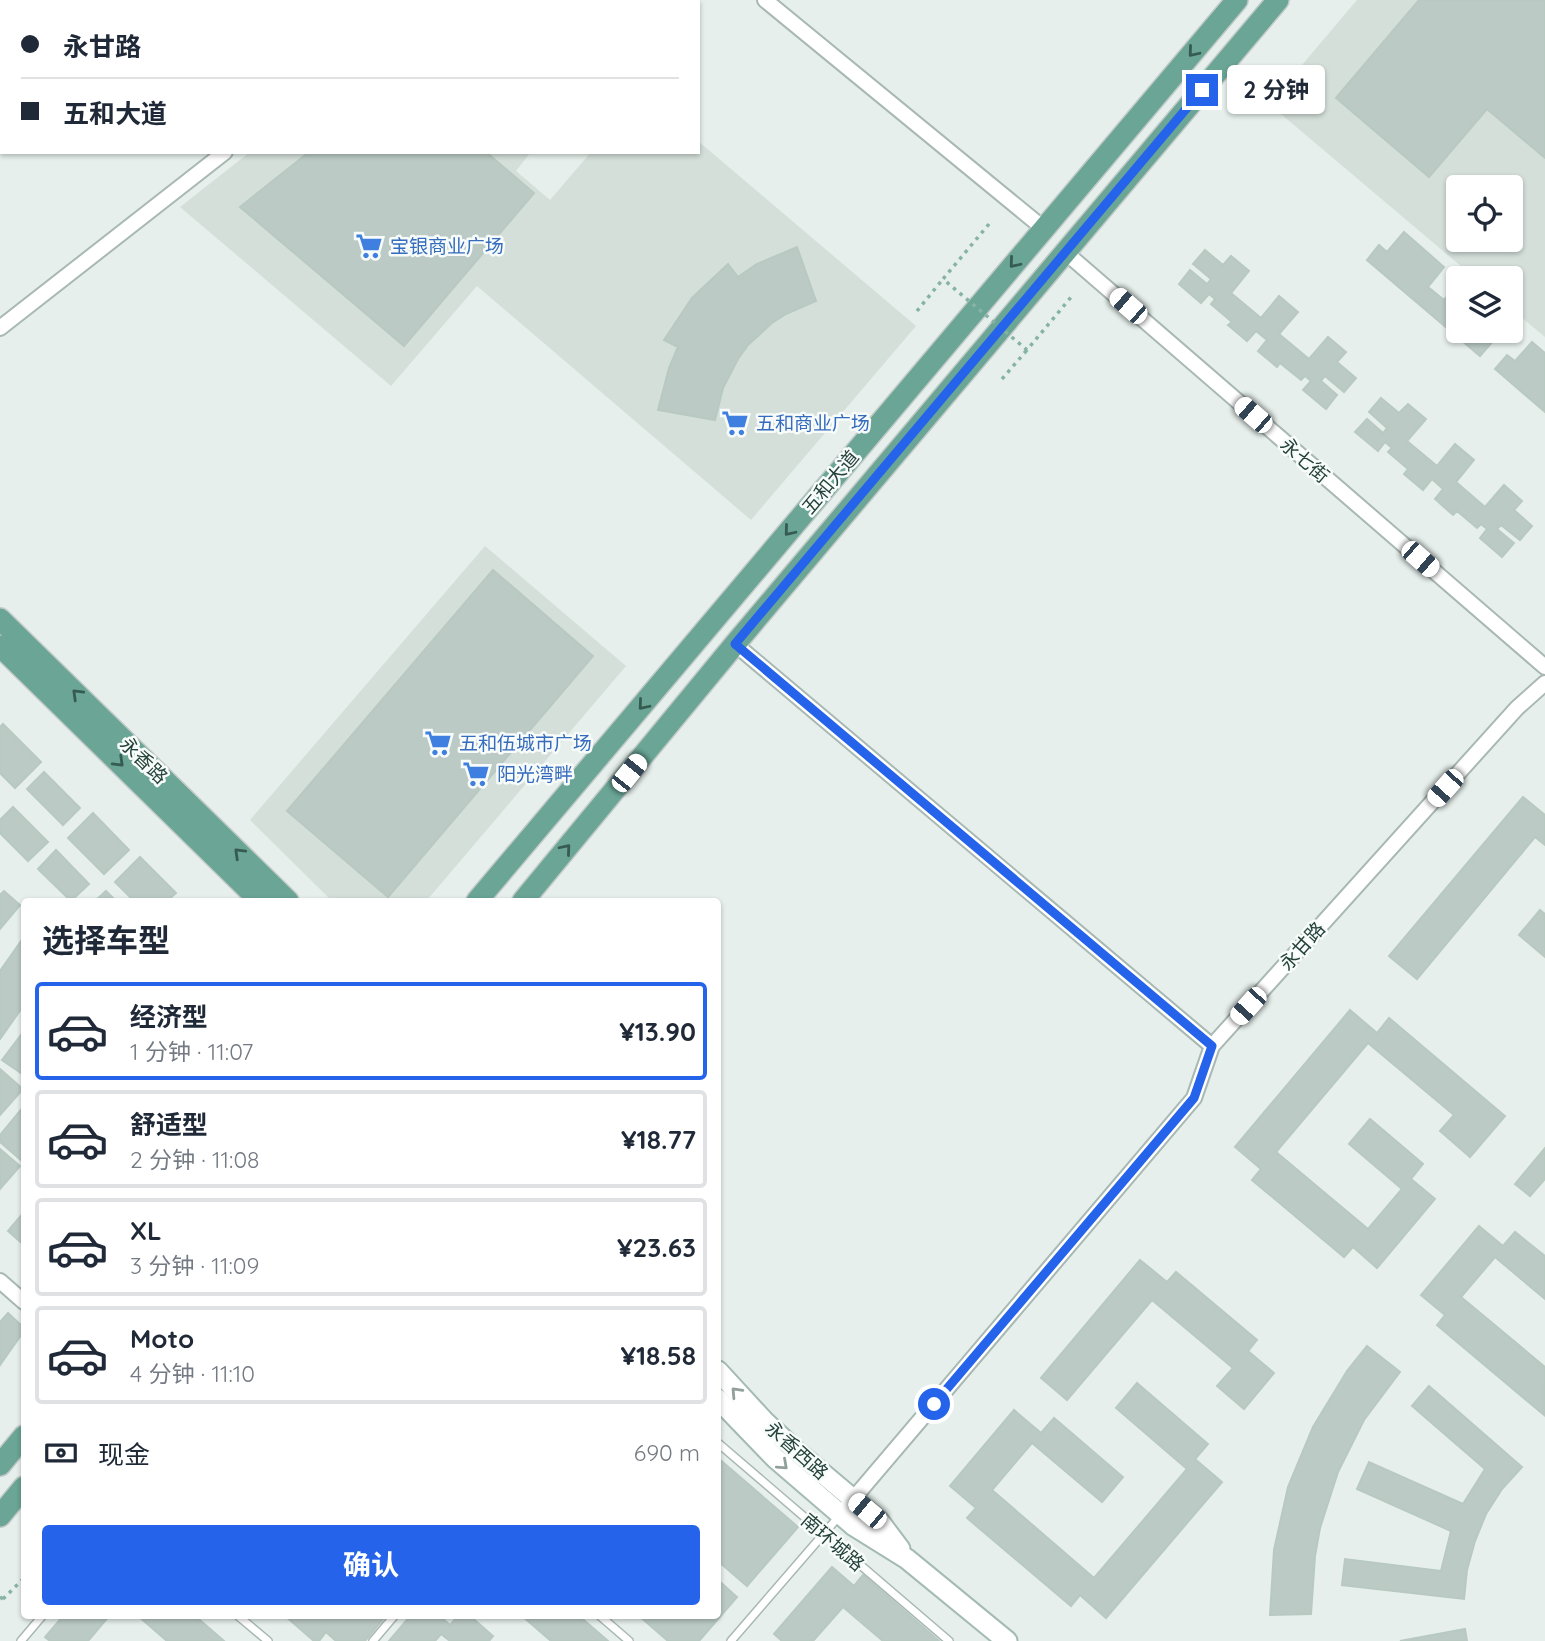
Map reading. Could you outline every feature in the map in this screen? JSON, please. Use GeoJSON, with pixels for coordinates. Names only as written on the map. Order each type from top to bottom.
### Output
{"type":"FeatureCollection","features":[{"type":"Feature","properties":{"kind":"main road","name":"五和大道"},"geometry":{"type":"LineString","coordinates":[[482,898],[1237,0]]}},
{"type":"Feature","properties":{"kind":"main road","name":"五和大道"},"geometry":{"type":"LineString","coordinates":[[525,898],[735,644],[1278,0]]}},
{"type":"Feature","properties":{"kind":"main road","name":"永香路"},"geometry":{"type":"LineString","coordinates":[[0,619],[285,898]]}},
{"type":"Feature","properties":{"kind":"main road","name":"永香路"},"geometry":{"type":"LineString","coordinates":[[0,646],[257,898]]}},
{"type":"Feature","properties":{"kind":"main road","name":"永香西路"},"geometry":{"type":"LineString","coordinates":[[721,1374],[765,1422],[879,1521],[907,1559]]}},
{"type":"Feature","properties":{"kind":"main road","name":"永香西路"},"geometry":{"type":"LineString","coordinates":[[721,1402],[775,1458],[854,1526],[907,1559],[1007,1641]]}},
{"type":"Feature","properties":{"kind":"main road"},"geometry":{"type":"LineString","coordinates":[[0,1465],[21,1440]]}},
{"type":"Feature","properties":{"kind":"main road"},"geometry":{"type":"LineString","coordinates":[[0,1516],[21,1491]]}},
{"type":"Feature","properties":{"kind":"street"},"geometry":{"type":"LineString","coordinates":[[765,0],[1043,228]]}},
{"type":"Feature","properties":{"kind":"street"},"geometry":{"type":"LineString","coordinates":[[0,328],[222,154]]}},
{"type":"Feature","properties":{"kind":"street","name":"永七街"},"geometry":{"type":"LineString","coordinates":[[1065,252],[1545,667]]}},
{"type":"Feature","properties":{"kind":"street"},"geometry":{"type":"LineString","coordinates":[[735,644],[1212,1046]]}},
{"type":"Feature","properties":{"kind":"street","name":"永甘路"},"geometry":{"type":"LineString","coordinates":[[840,1514],[1194,1098],[1212,1046],[1517,708],[1545,683]]}},
{"type":"Feature","properties":{"kind":"street"},"geometry":{"type":"LineString","coordinates":[[0,1281],[21,1300]]}},
{"type":"Feature","properties":{"kind":"lane","name":"南环城路"},"geometry":{"type":"LineString","coordinates":[[721,1446],[949,1641]]}},
{"type":"Feature","properties":{"kind":"lane"},"geometry":{"type":"LineString","coordinates":[[732,1641],[840,1514]]}},
{"type":"Feature","properties":{"kind":"lane"},"geometry":{"type":"LineString","coordinates":[[21,1641],[40,1619]]}},
{"type":"Feature","properties":{"kind":"lane"},"geometry":{"type":"LineString","coordinates":[[242,1619],[268,1641]]}},
{"type":"Feature","properties":{"kind":"lane"},"geometry":{"type":"LineString","coordinates":[[373,1641],[392,1619]]}},
{"type":"Feature","properties":{"kind":"lane"},"geometry":{"type":"LineString","coordinates":[[604,1619],[629,1641]]}},
{"type":"Feature","properties":{"kind":"path"},"geometry":{"type":"LineString","coordinates":[[917,311],[989,224]]}},
{"type":"Feature","properties":{"kind":"path"},"geometry":{"type":"LineString","coordinates":[[943,279],[1027,350]]}},
{"type":"Feature","properties":{"kind":"path"},"geometry":{"type":"LineString","coordinates":[[1002,379],[1072,296]]}},
{"type":"Feature","properties":{"kind":"path"},"geometry":{"type":"LineString","coordinates":[[1,1599],[21,1581]]}},
{"type":"Feature","properties":{"kind":"shaded area"},"geometry":{"type":"Polygon","coordinates":[[[1357,0],[1545,0],[1545,337],[1523,319],[1523,266],[1461,266],[1269,104],[1357,0]]]}},
{"type":"Feature","properties":{"kind":"shaded area","name":"五和商业广场"},"geometry":{"type":"Polygon","coordinates":[[[700,143],[916,326],[751,520],[477,286],[391,386],[180,207],[247,154],[529,154],[516,171],[550,200],[589,154],[700,154],[700,143]]]}},
{"type":"Feature","properties":{"kind":"shaded area","name":"五和伍城市广场"},"geometry":{"type":"Polygon","coordinates":[[[485,546],[626,666],[429,898],[329,898],[250,820],[485,546]]]}},
{"type":"Feature","properties":{"kind":"building"},"geometry":{"type":"Polygon","coordinates":[[[1419,0],[1545,0],[1545,158],[1487,109],[1429,177],[1336,98],[1419,0]]]}},
{"type":"Feature","properties":{"kind":"building","name":"宝银商业广场"},"geometry":{"type":"Polygon","coordinates":[[[306,154],[488,154],[534,193],[404,346],[240,207],[306,154]]]}},
{"type":"Feature","properties":{"kind":"building"},"geometry":{"type":"Polygon","coordinates":[[[1404,232],[1444,267],[1428,287],[1444,300],[1446,298],[1446,327],[1367,260],[1379,245],[1387,252],[1404,232]]]}},
{"type":"Feature","properties":{"kind":"building"},"geometry":{"type":"Polygon","coordinates":[[[797,247],[816,301],[772,323],[748,345],[723,388],[715,420],[658,410],[669,368],[678,347],[664,340],[692,298],[728,264],[738,277],[757,264],[797,247]]]}},
{"type":"Feature","properties":{"kind":"building"},"geometry":{"type":"Polygon","coordinates":[[[1205,250],[1223,265],[1231,256],[1249,271],[1231,293],[1261,318],[1279,296],[1298,312],[1279,334],[1309,359],[1328,337],[1346,352],[1337,362],[1356,378],[1344,392],[1325,376],[1321,381],[1337,395],[1326,409],[1303,390],[1311,381],[1305,376],[1301,380],[1280,363],[1277,367],[1258,351],[1267,340],[1256,331],[1247,341],[1228,325],[1232,322],[1211,304],[1215,299],[1209,294],[1201,303],[1179,284],[1190,270],[1207,284],[1211,279],[1193,264],[1205,250]]]}},
{"type":"Feature","properties":{"kind":"building"},"geometry":{"type":"Polygon","coordinates":[[[1532,342],[1545,353],[1545,412],[1495,369],[1507,355],[1515,361],[1532,342]]]}},
{"type":"Feature","properties":{"kind":"building"},"geometry":{"type":"Polygon","coordinates":[[[1465,343],[1491,343],[1480,356],[1465,343]]]}},
{"type":"Feature","properties":{"kind":"building"},"geometry":{"type":"Polygon","coordinates":[[[1381,398],[1399,413],[1408,404],[1426,419],[1407,441],[1437,466],[1455,444],[1474,460],[1456,482],[1485,507],[1504,485],[1522,501],[1514,510],[1532,526],[1520,540],[1501,525],[1497,529],[1514,543],[1502,557],[1480,538],[1487,529],[1481,524],[1477,528],[1457,511],[1453,515],[1435,499],[1443,489],[1432,479],[1423,490],[1404,474],[1408,469],[1388,452],[1392,448],[1385,442],[1378,451],[1355,432],[1367,419],[1383,433],[1387,428],[1369,412],[1381,398]]]}},
{"type":"Feature","properties":{"kind":"building","name":"五和伍城市广场"},"geometry":{"type":"Polygon","coordinates":[[[493,570],[593,656],[388,897],[287,811],[493,570]]]}},
{"type":"Feature","properties":{"kind":"building"},"geometry":{"type":"Polygon","coordinates":[[[3,724],[41,762],[15,788],[0,773],[0,727],[3,724]]]}},
{"type":"Feature","properties":{"kind":"building"},"geometry":{"type":"Polygon","coordinates":[[[44,772],[80,808],[63,825],[27,789],[44,772]]]}},
{"type":"Feature","properties":{"kind":"building"},"geometry":{"type":"Polygon","coordinates":[[[1523,797],[1545,815],[1545,845],[1535,837],[1417,979],[1389,956],[1523,797]]]}},
{"type":"Feature","properties":{"kind":"building"},"geometry":{"type":"Polygon","coordinates":[[[13,807],[48,842],[28,861],[0,833],[0,820],[13,807]]]}},
{"type":"Feature","properties":{"kind":"building"},"geometry":{"type":"Polygon","coordinates":[[[93,813],[129,850],[104,874],[68,838],[93,813]]]}},
{"type":"Feature","properties":{"kind":"building"},"geometry":{"type":"Polygon","coordinates":[[[56,850],[89,884],[74,898],[68,898],[38,869],[56,850]]]}},
{"type":"Feature","properties":{"kind":"building"},"geometry":{"type":"Polygon","coordinates":[[[140,857],[176,893],[170,898],[131,898],[115,882],[140,857]]]}},
{"type":"Feature","properties":{"kind":"building"},"geometry":{"type":"Polygon","coordinates":[[[4,891],[20,905],[0,929],[0,895],[4,891]]]}},
{"type":"Feature","properties":{"kind":"building"},"geometry":{"type":"Polygon","coordinates":[[[106,891],[113,898],[98,898],[106,891]]]}},
{"type":"Feature","properties":{"kind":"building"},"geometry":{"type":"Polygon","coordinates":[[[1540,910],[1545,914],[1545,957],[1519,935],[1540,910]]]}},
{"type":"Feature","properties":{"kind":"building"},"geometry":{"type":"Polygon","coordinates":[[[21,941],[21,1009],[0,1039],[0,971],[21,941]]]}},
{"type":"Feature","properties":{"kind":"building"},"geometry":{"type":"Polygon","coordinates":[[[1350,1010],[1377,1033],[1389,1018],[1505,1116],[1470,1157],[1440,1131],[1454,1115],[1368,1043],[1276,1152],[1368,1229],[1402,1189],[1349,1144],[1370,1119],[1423,1164],[1411,1179],[1435,1199],[1377,1268],[1353,1247],[1344,1257],[1252,1180],[1261,1169],[1235,1147],[1350,1010]]]}},
{"type":"Feature","properties":{"kind":"building"},"geometry":{"type":"Polygon","coordinates":[[[21,1035],[21,1073],[2,1060],[21,1035]]]}},
{"type":"Feature","properties":{"kind":"building"},"geometry":{"type":"Polygon","coordinates":[[[0,1069],[21,1087],[21,1091],[0,1115],[0,1069]]]}},
{"type":"Feature","properties":{"kind":"building"},"geometry":{"type":"Polygon","coordinates":[[[21,1110],[21,1160],[0,1142],[0,1135],[21,1110]]]}},
{"type":"Feature","properties":{"kind":"building"},"geometry":{"type":"Polygon","coordinates":[[[1545,1148],[1545,1179],[1530,1196],[1515,1184],[1545,1148]]]}},
{"type":"Feature","properties":{"kind":"building"},"geometry":{"type":"Polygon","coordinates":[[[0,1149],[20,1166],[0,1189],[0,1149]]]}},
{"type":"Feature","properties":{"kind":"building"},"geometry":{"type":"Polygon","coordinates":[[[21,1216],[21,1242],[8,1231],[21,1216]]]}},
{"type":"Feature","properties":{"kind":"building"},"geometry":{"type":"Polygon","coordinates":[[[1479,1226],[1503,1246],[1515,1232],[1545,1256],[1545,1299],[1495,1257],[1461,1297],[1545,1367],[1544,1415],[1437,1325],[1445,1315],[1421,1295],[1479,1226]]]}},
{"type":"Feature","properties":{"kind":"building"},"geometry":{"type":"Polygon","coordinates":[[[1140,1260],[1167,1282],[1176,1272],[1257,1340],[1248,1351],[1274,1373],[1244,1409],[1217,1386],[1233,1368],[1152,1300],[1067,1400],[1041,1378],[1140,1260]]]}},
{"type":"Feature","properties":{"kind":"building"},"geometry":{"type":"Polygon","coordinates":[[[8,1313],[21,1325],[21,1335],[0,1365],[0,1322],[8,1313]]]}},
{"type":"Feature","properties":{"kind":"building"},"geometry":{"type":"Polygon","coordinates":[[[1367,1346],[1400,1372],[1364,1420],[1338,1472],[1320,1528],[1311,1614],[1270,1615],[1274,1550],[1288,1487],[1313,1427],[1347,1371],[1367,1346]]]}},
{"type":"Feature","properties":{"kind":"building"},"geometry":{"type":"Polygon","coordinates":[[[1137,1383],[1208,1444],[1195,1459],[1222,1482],[1106,1618],[1080,1595],[1071,1606],[967,1518],[976,1508],[950,1486],[1014,1410],[1041,1433],[1054,1418],[1123,1477],[1102,1502],[1032,1443],[992,1490],[1094,1578],[1187,1469],[1116,1408],[1137,1383]]]}},
{"type":"Feature","properties":{"kind":"building"},"geometry":{"type":"Polygon","coordinates":[[[1429,1386],[1522,1467],[1502,1489],[1486,1514],[1467,1570],[1464,1599],[1342,1585],[1345,1559],[1441,1571],[1451,1531],[1357,1489],[1369,1462],[1463,1504],[1485,1469],[1412,1406],[1429,1386]]]}},
{"type":"Feature","properties":{"kind":"building"},"geometry":{"type":"Polygon","coordinates":[[[721,1461],[798,1527],[747,1586],[721,1564],[721,1461]]]}},
{"type":"Feature","properties":{"kind":"building"},"geometry":{"type":"Polygon","coordinates":[[[832,1567],[854,1586],[863,1575],[939,1641],[883,1641],[843,1607],[813,1641],[782,1641],[774,1634],[832,1567]]]}},
{"type":"Feature","properties":{"kind":"building"},"geometry":{"type":"Polygon","coordinates":[[[721,1583],[737,1597],[721,1616],[721,1583]]]}},
{"type":"Feature","properties":{"kind":"building"},"geometry":{"type":"Polygon","coordinates":[[[61,1619],[107,1619],[88,1641],[50,1641],[45,1637],[61,1619]]]}},
{"type":"Feature","properties":{"kind":"building"},"geometry":{"type":"Polygon","coordinates":[[[142,1619],[199,1619],[224,1641],[167,1641],[142,1619]]]}},
{"type":"Feature","properties":{"kind":"building"},"geometry":{"type":"Polygon","coordinates":[[[289,1619],[383,1619],[365,1641],[336,1641],[326,1632],[319,1641],[314,1641],[289,1619]]]}},
{"type":"Feature","properties":{"kind":"building"},"geometry":{"type":"Polygon","coordinates":[[[408,1619],[443,1619],[450,1625],[455,1619],[474,1619],[493,1636],[489,1641],[450,1641],[441,1634],[435,1641],[389,1641],[408,1619]]]}},
{"type":"Feature","properties":{"kind":"building"},"geometry":{"type":"Polygon","coordinates":[[[526,1619],[583,1619],[608,1641],[551,1641],[526,1619]]]}},
{"type":"Feature","properties":{"kind":"building"},"geometry":{"type":"Polygon","coordinates":[[[643,1619],[718,1619],[699,1641],[668,1641],[643,1619]]]}},
{"type":"Feature","properties":{"kind":"building"},"geometry":{"type":"Polygon","coordinates":[[[1465,1629],[1467,1641],[1400,1641],[1465,1629]]]}},
{"type":"Feature","properties":{"kind":"place","name":"宝银商业广场"},"geometry":{"type":"Point","coordinates":[369,246]}},
{"type":"Feature","properties":{"kind":"place","name":"五和商业广场"},"geometry":{"type":"Point","coordinates":[735,423]}},
{"type":"Feature","properties":{"kind":"place","name":"五和伍城市广场"},"geometry":{"type":"Point","coordinates":[438,743]}},
{"type":"Feature","properties":{"kind":"place","name":"阳光湾畔"},"geometry":{"type":"Point","coordinates":[476,774]}},
{"type":"Feature","properties":{"kind":"route"},"geometry":{"type":"LineString","coordinates":[[934,1404],[1194,1098],[1212,1046],[735,644],[1202,90]]}}]}
